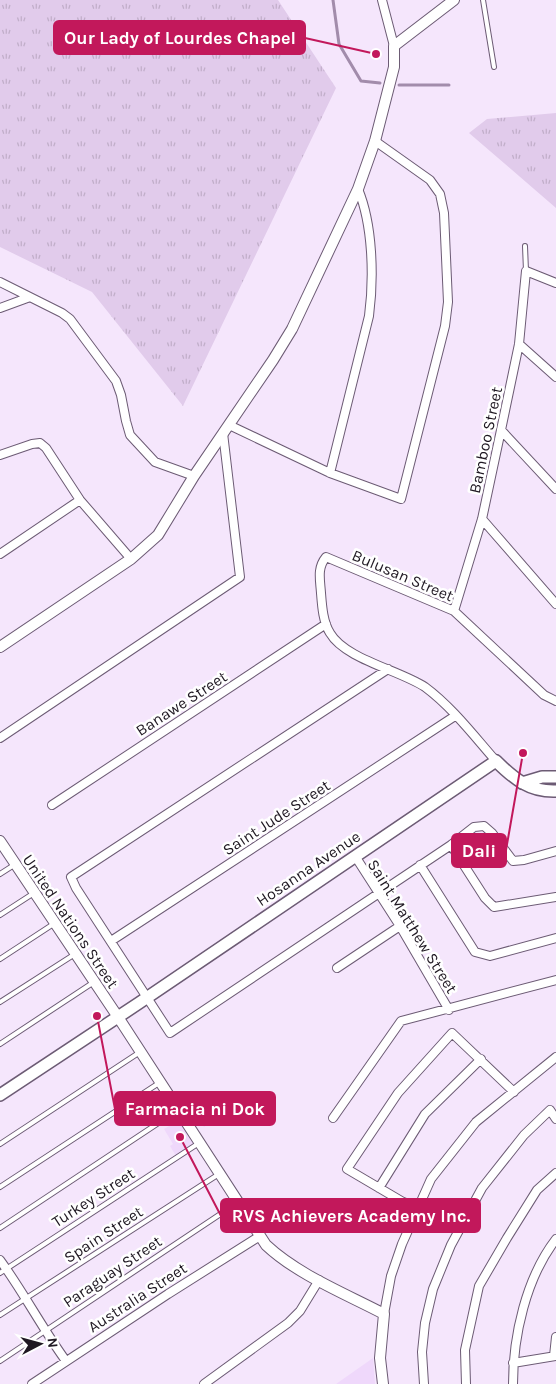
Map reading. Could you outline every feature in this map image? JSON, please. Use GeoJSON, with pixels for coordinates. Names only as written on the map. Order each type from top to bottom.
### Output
{"type":"FeatureCollection","features":[{"type":"Feature","properties":{"kind":"main road"},"geometry":{"type":"LineString","coordinates":[[496,761],[522,783],[542,791],[556,791]]}},
{"type":"Feature","properties":{"kind":"main road","name":"Hosanna Avenue"},"geometry":{"type":"LineString","coordinates":[[0,1095],[496,761]]}},
{"type":"Feature","properties":{"kind":"main road"},"geometry":{"type":"LineString","coordinates":[[522,783],[542,777],[556,777]]}},
{"type":"Feature","properties":{"kind":"street"},"geometry":{"type":"LineString","coordinates":[[0,647],[131,559],[158,535],[194,476],[292,329],[358,189],[375,141],[394,67],[394,46],[382,0]]}},
{"type":"Feature","properties":{"kind":"street"},"geometry":{"type":"LineString","coordinates":[[394,46],[454,0]]}},
{"type":"Feature","properties":{"kind":"street"},"geometry":{"type":"LineString","coordinates":[[226,429],[330,473],[401,499],[445,326],[448,302],[444,213],[440,194],[430,180],[375,141]]}},
{"type":"Feature","properties":{"kind":"street"},"geometry":{"type":"LineString","coordinates":[[330,473],[369,316],[371,299],[368,222],[358,189]]}},
{"type":"Feature","properties":{"kind":"street"},"geometry":{"type":"LineString","coordinates":[[526,271],[556,283]]}},
{"type":"Feature","properties":{"kind":"street","name":"Bamboo Street"},"geometry":{"type":"LineString","coordinates":[[454,611],[482,519],[502,430],[519,344],[526,271]]}},
{"type":"Feature","properties":{"kind":"street"},"geometry":{"type":"LineString","coordinates":[[0,282],[62,313],[70,319],[116,381],[122,395],[130,435],[155,462],[194,476]]}},
{"type":"Feature","properties":{"kind":"street"},"geometry":{"type":"LineString","coordinates":[[0,308],[30,297]]}},
{"type":"Feature","properties":{"kind":"street"},"geometry":{"type":"LineString","coordinates":[[519,344],[556,377]]}},
{"type":"Feature","properties":{"kind":"street"},"geometry":{"type":"LineString","coordinates":[[0,738],[240,576],[226,429]]}},
{"type":"Feature","properties":{"kind":"street"},"geometry":{"type":"LineString","coordinates":[[502,430],[556,489]]}},
{"type":"Feature","properties":{"kind":"street"},"geometry":{"type":"LineString","coordinates":[[0,455],[40,443],[46,448],[80,500],[131,559]]}},
{"type":"Feature","properties":{"kind":"street"},"geometry":{"type":"LineString","coordinates":[[0,554],[80,500]]}},
{"type":"Feature","properties":{"kind":"street"},"geometry":{"type":"LineString","coordinates":[[482,519],[556,604]]}},
{"type":"Feature","properties":{"kind":"street","name":"Bulusan Street"},"geometry":{"type":"LineString","coordinates":[[326,624],[319,572],[321,564],[326,557],[454,611],[544,695],[556,702]]}},
{"type":"Feature","properties":{"kind":"street"},"geometry":{"type":"LineString","coordinates":[[326,624],[330,634],[349,651],[407,677],[426,688],[455,716],[496,761]]}},
{"type":"Feature","properties":{"kind":"street","name":"Banawe Street"},"geometry":{"type":"LineString","coordinates":[[52,805],[326,624]]}},
{"type":"Feature","properties":{"kind":"street"},"geometry":{"type":"LineString","coordinates":[[388,669],[71,877],[111,941],[143,1000],[170,1033],[452,844],[474,827],[484,826],[492,833],[513,861],[524,860],[556,850]]}},
{"type":"Feature","properties":{"kind":"street","name":"Saint Jude Street"},"geometry":{"type":"LineString","coordinates":[[111,941],[455,716]]}},
{"type":"Feature","properties":{"kind":"street","name":"United Nations Street"},"geometry":{"type":"LineString","coordinates":[[0,841],[118,1017],[260,1236],[276,1254],[384,1314]]}},
{"type":"Feature","properties":{"kind":"street"},"geometry":{"type":"LineString","coordinates":[[452,844],[485,898],[494,907],[556,897]]}},
{"type":"Feature","properties":{"kind":"street","name":"Saint Matthew Street"},"geometry":{"type":"LineString","coordinates":[[354,856],[400,926],[449,1010]]}},
{"type":"Feature","properties":{"kind":"street"},"geometry":{"type":"LineString","coordinates":[[420,865],[475,952],[490,956],[556,938]]}},
{"type":"Feature","properties":{"kind":"street"},"geometry":{"type":"LineString","coordinates":[[337,968],[400,926]]}},
{"type":"Feature","properties":{"kind":"street"},"geometry":{"type":"LineString","coordinates":[[333,1118],[401,1022],[556,980]]}},
{"type":"Feature","properties":{"kind":"street"},"geometry":{"type":"LineString","coordinates":[[418,1208],[347,1169],[398,1093],[452,1033],[481,1058],[514,1092]]}},
{"type":"Feature","properties":{"kind":"street"},"geometry":{"type":"LineString","coordinates":[[383,1384],[380,1358],[384,1314],[391,1276],[402,1244],[431,1179],[476,1122],[556,1057]]}},
{"type":"Feature","properties":{"kind":"street"},"geometry":{"type":"LineString","coordinates":[[379,1188],[425,1114],[481,1058]]}},
{"type":"Feature","properties":{"kind":"street"},"geometry":{"type":"LineString","coordinates":[[424,1384],[422,1352],[425,1324],[433,1289],[451,1245],[482,1188],[524,1135],[550,1110],[556,1119]]}},
{"type":"Feature","properties":{"kind":"street"},"geometry":{"type":"LineString","coordinates":[[466,1384],[465,1350],[479,1286],[537,1190],[556,1173]]}},
{"type":"Feature","properties":{"kind":"street","name":"Australia Street"},"geometry":{"type":"LineString","coordinates":[[32,1384],[66,1360],[260,1236]]}},
{"type":"Feature","properties":{"kind":"street"},"geometry":{"type":"LineString","coordinates":[[514,1384],[513,1363],[518,1329],[527,1298],[545,1254],[556,1239]]}},
{"type":"Feature","properties":{"kind":"street"},"geometry":{"type":"LineString","coordinates":[[0,1260],[3,1271],[25,1298],[45,1331],[66,1360]]}},
{"type":"Feature","properties":{"kind":"street"},"geometry":{"type":"LineString","coordinates":[[204,1384],[288,1323],[300,1312],[320,1280]]}},
{"type":"Feature","properties":{"kind":"street"},"geometry":{"type":"LineString","coordinates":[[513,1363],[555,1356],[556,1337]]}},
{"type":"Feature","properties":{"kind":"lane"},"geometry":{"type":"LineString","coordinates":[[483,0],[494,67]]}},
{"type":"Feature","properties":{"kind":"lane"},"geometry":{"type":"LineString","coordinates":[[525,246],[526,271]]}},
{"type":"Feature","properties":{"kind":"lane"},"geometry":{"type":"LineString","coordinates":[[0,874],[16,864]]}},
{"type":"Feature","properties":{"kind":"lane"},"geometry":{"type":"LineString","coordinates":[[0,915],[35,892]]}},
{"type":"Feature","properties":{"kind":"lane"},"geometry":{"type":"LineString","coordinates":[[0,959],[55,923]]}},
{"type":"Feature","properties":{"kind":"lane"},"geometry":{"type":"LineString","coordinates":[[0,1002],[75,954]]}},
{"type":"Feature","properties":{"kind":"lane"},"geometry":{"type":"LineString","coordinates":[[0,1044],[94,982]]}},
{"type":"Feature","properties":{"kind":"lane"},"geometry":{"type":"LineString","coordinates":[[0,1144],[140,1052]]}},
{"type":"Feature","properties":{"kind":"lane"},"geometry":{"type":"LineString","coordinates":[[0,1187],[160,1082]]}},
{"type":"Feature","properties":{"kind":"lane"},"geometry":{"type":"LineString","coordinates":[[0,1228],[178,1110]]}},
{"type":"Feature","properties":{"kind":"lane","name":"Turkey Street"},"geometry":{"type":"LineString","coordinates":[[3,1271],[199,1142]]}},
{"type":"Feature","properties":{"kind":"lane","name":"Spain Street"},"geometry":{"type":"LineString","coordinates":[[0,1315],[219,1174]]}},
{"type":"Feature","properties":{"kind":"lane","name":"Paraguay Street"},"geometry":{"type":"LineString","coordinates":[[0,1361],[238,1202]]}},
{"type":"Feature","properties":{"kind":"shaded area"},"geometry":{"type":"Polygon","coordinates":[[[199,1099],[209,1114],[217,1109],[221,1115],[204,1127],[189,1106],[199,1099]]]}},
{"type":"Feature","properties":{"kind":"shaded area"},"geometry":{"type":"Polygon","coordinates":[[[181,1119],[196,1144],[176,1156],[170,1146],[173,1144],[164,1129],[181,1119]]]}},
{"type":"Feature","properties":{"kind":"shaded area"},"geometry":{"type":"Polygon","coordinates":[[[373,1358],[375,1384],[336,1384],[373,1358]]]}},
{"type":"Feature","properties":{"kind":"green space"},"geometry":{"type":"Polygon","coordinates":[[[0,0],[278,0],[336,88],[183,406],[92,292],[0,247],[0,0]]]}},
{"type":"Feature","properties":{"kind":"green space"},"geometry":{"type":"Polygon","coordinates":[[[556,113],[556,208],[469,133],[487,119],[556,113]]]}},
{"type":"Feature","properties":{"kind":"waterway"},"geometry":{"type":"LineString","coordinates":[[333,0],[339,44],[361,81],[380,83]]}},
{"type":"Feature","properties":{"kind":"waterway"},"geometry":{"type":"LineString","coordinates":[[399,85],[449,85]]}},
{"type":"Feature","properties":{"kind":"place","name":"Our Lady of Lourdes Chapel"},"geometry":{"type":"Point","coordinates":[376,54]}},
{"type":"Feature","properties":{"kind":"place","name":"Dali"},"geometry":{"type":"Point","coordinates":[523,753]}},
{"type":"Feature","properties":{"kind":"place","name":"Farmacia ni Dok"},"geometry":{"type":"Point","coordinates":[97,1016]}},
{"type":"Feature","properties":{"kind":"place","name":"RVS Achievers Academy Inc."},"geometry":{"type":"Point","coordinates":[180,1137]}}]}
